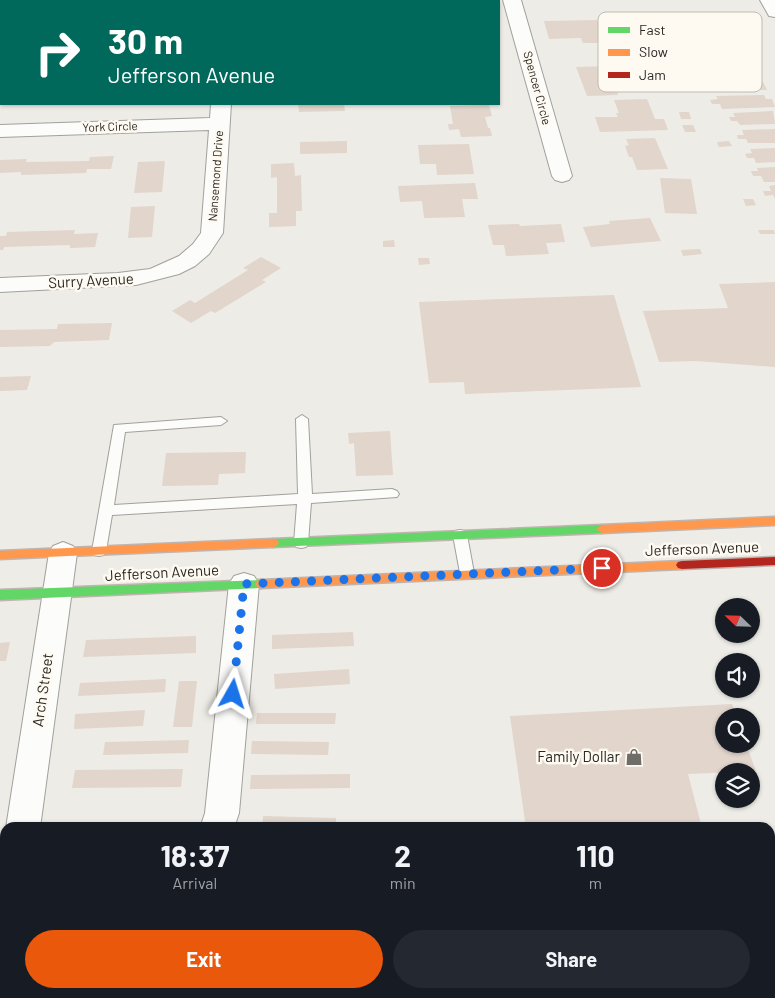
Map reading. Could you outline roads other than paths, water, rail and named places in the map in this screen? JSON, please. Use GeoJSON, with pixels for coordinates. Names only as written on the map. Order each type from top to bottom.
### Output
{"type":"FeatureCollection","features":[{"type":"Feature","properties":{"kind":"main road","name":"Jefferson Avenue"},"geometry":{"type":"LineString","coordinates":[[0,555],[775,521]]}},
{"type":"Feature","properties":{"kind":"main road","name":"Jefferson Avenue"},"geometry":{"type":"LineString","coordinates":[[0,595],[467,573],[775,561]]}},
{"type":"Feature","properties":{"kind":"street","name":"Spencer Circle"},"geometry":{"type":"LineString","coordinates":[[512,0],[562,176]]}},
{"type":"Feature","properties":{"kind":"street"},"geometry":{"type":"LineString","coordinates":[[769,0],[775,12]]}},
{"type":"Feature","properties":{"kind":"street","name":"York Circle"},"geometry":{"type":"LineString","coordinates":[[0,131],[220,114]]}},
{"type":"Feature","properties":{"kind":"street","name":"Nansemond Drive"},"geometry":{"type":"LineString","coordinates":[[181,265],[204,247],[212,233],[220,114]]}},
{"type":"Feature","properties":{"kind":"street","name":"Surry Avenue"},"geometry":{"type":"LineString","coordinates":[[0,285],[128,280],[165,272],[181,265]]}},
{"type":"Feature","properties":{"kind":"street","name":"Arch Street"},"geometry":{"type":"LineString","coordinates":[[24,822],[63,552]]}},
{"type":"Feature","properties":{"kind":"street"},"geometry":{"type":"LineString","coordinates":[[219,822],[222,813],[244,584]]}},
{"type":"Feature","properties":{"kind":"lane"},"geometry":{"type":"LineString","coordinates":[[301,543],[305,498],[302,419]]}},
{"type":"Feature","properties":{"kind":"lane"},"geometry":{"type":"LineString","coordinates":[[99,551],[119,428],[221,421]]}},
{"type":"Feature","properties":{"kind":"lane"},"geometry":{"type":"LineString","coordinates":[[106,510],[392,494]]}},
{"type":"Feature","properties":{"kind":"lane"},"geometry":{"type":"LineString","coordinates":[[460,535],[467,573]]}},
{"type":"Feature","properties":{"kind":"place","name":"Family Dollar"},"geometry":{"type":"Point","coordinates":[634,757]}}]}
